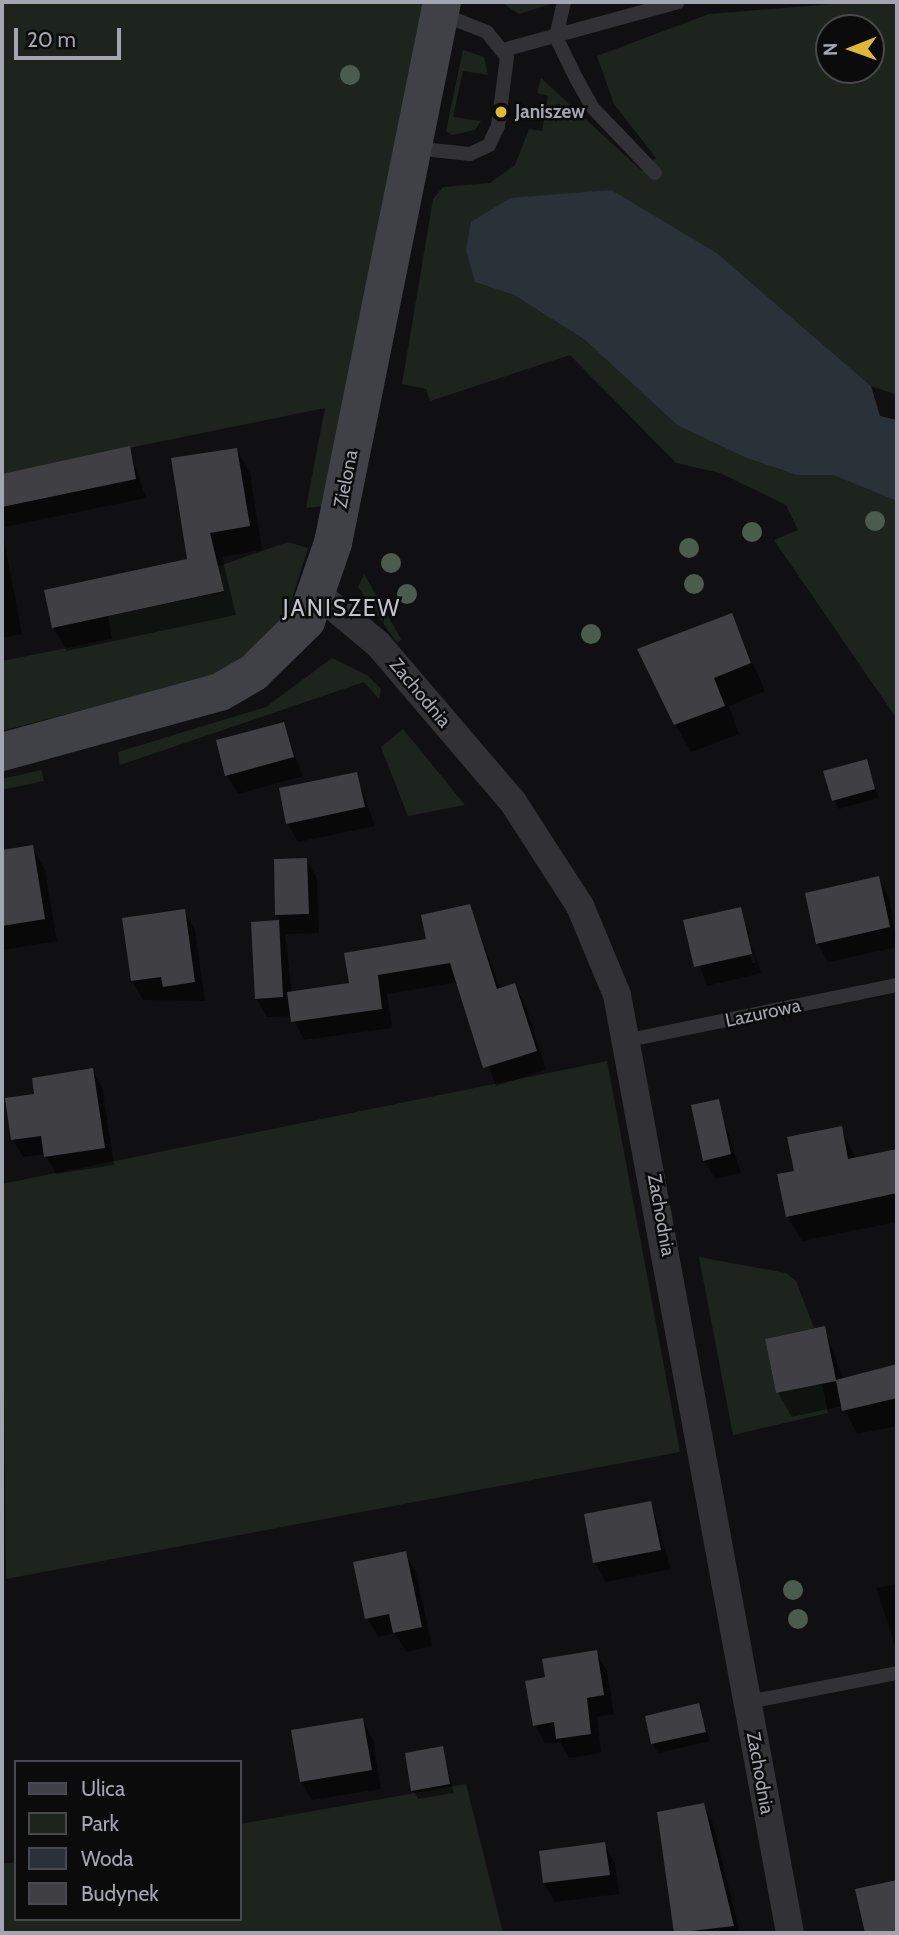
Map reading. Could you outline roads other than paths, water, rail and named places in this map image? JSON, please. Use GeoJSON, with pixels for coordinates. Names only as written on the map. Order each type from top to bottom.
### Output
{"type":"FeatureCollection","features":[{"type":"Feature","properties":{"kind":"street","name":"Zielona"},"geometry":{"type":"LineString","coordinates":[[2,752],[220,692],[285,647],[319,595],[441,8]]}},
{"type":"Feature","properties":{"kind":"street","name":"Zachodnia"},"geometry":{"type":"LineString","coordinates":[[319,595],[378,644],[552,858],[600,950],[629,1040],[790,1933]]}},
{"type":"Feature","properties":{"kind":"lane"},"geometry":{"type":"LineString","coordinates":[[564,2],[556,37],[592,107],[654,173]]}},
{"type":"Feature","properties":{"kind":"lane"},"geometry":{"type":"LineString","coordinates":[[503,50],[678,2]]}},
{"type":"Feature","properties":{"kind":"lane"},"geometry":{"type":"LineString","coordinates":[[413,148],[458,155],[489,145],[508,77],[503,50],[486,32],[441,8]]}},
{"type":"Feature","properties":{"kind":"lane","name":"Lazurowa"},"geometry":{"type":"LineString","coordinates":[[629,1040],[897,985]]}},
{"type":"Feature","properties":{"kind":"lane"},"geometry":{"type":"LineString","coordinates":[[748,1703],[897,1673]]}},
{"type":"Feature","properties":{"kind":"water"},"geometry":{"type":"Polygon","coordinates":[[[611,190],[718,254],[871,386],[880,416],[897,420],[897,501],[833,475],[797,475],[747,458],[677,425],[585,340],[514,295],[475,282],[466,250],[471,222],[510,198],[611,190]]]}},
{"type":"Feature","properties":{"kind":"place","name":"Janiszew"},"geometry":{"type":"Point","coordinates":[501,112]}},
{"type":"Feature","properties":{"kind":"district","name":"JANISZEW"},"geometry":{"type":"Point","coordinates":[342,608]}}]}
